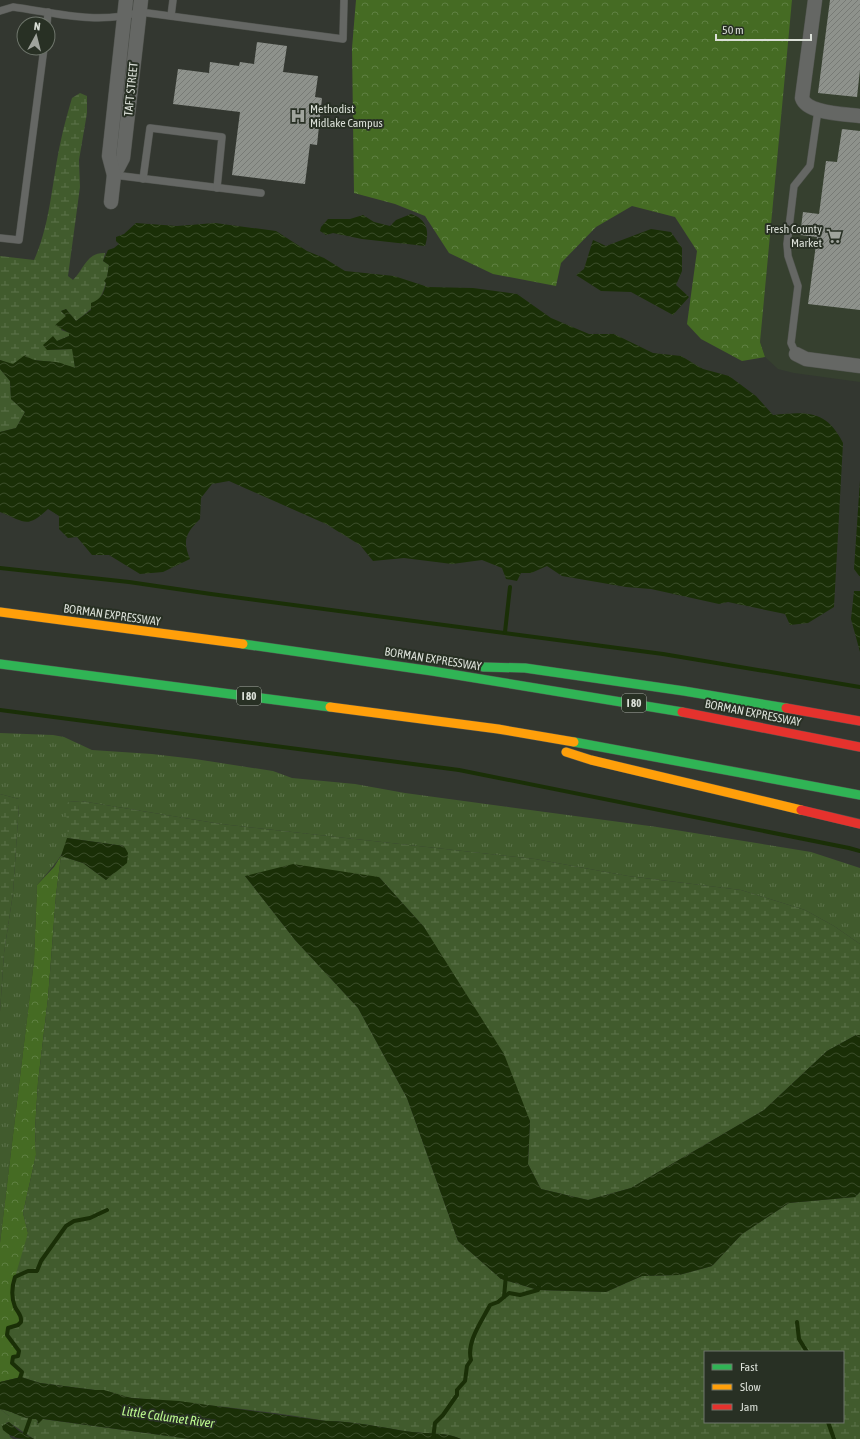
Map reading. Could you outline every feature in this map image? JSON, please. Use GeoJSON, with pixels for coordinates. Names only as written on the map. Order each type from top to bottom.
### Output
{"type":"FeatureCollection","features":[{"type":"Feature","properties":{"kind":"highway","name":"BORMAN EXPRESSWAY"},"geometry":{"type":"LineString","coordinates":[[0,612],[406,667],[684,712],[860,747]]}},
{"type":"Feature","properties":{"kind":"highway","name":"I 80"},"geometry":{"type":"LineString","coordinates":[[0,664],[498,729],[667,758],[860,795]]}},
{"type":"Feature","properties":{"kind":"highway"},"geometry":{"type":"LineString","coordinates":[[406,667],[525,668],[684,691],[860,721]]}},
{"type":"Feature","properties":{"kind":"highway"},"geometry":{"type":"LineString","coordinates":[[498,729],[591,760],[860,824]]}},
{"type":"Feature","properties":{"kind":"street","name":"TAFT STREET"},"geometry":{"type":"LineString","coordinates":[[111,202],[114,175],[109,156],[126,0]]}},
{"type":"Feature","properties":{"kind":"street"},"geometry":{"type":"LineString","coordinates":[[814,0],[802,98],[808,107],[818,110],[860,116]]}},
{"type":"Feature","properties":{"kind":"street","name":"TAFT STREET"},"geometry":{"type":"LineString","coordinates":[[114,175],[123,158],[141,6]]}},
{"type":"Feature","properties":{"kind":"street"},"geometry":{"type":"LineString","coordinates":[[796,354],[806,359],[860,366]]}},
{"type":"Feature","properties":{"kind":"lane"},"geometry":{"type":"LineString","coordinates":[[170,16],[173,0]]}},
{"type":"Feature","properties":{"kind":"lane"},"geometry":{"type":"LineString","coordinates":[[0,11],[14,7],[90,18],[124,17],[141,6],[170,16],[343,39],[344,0]]}},
{"type":"Feature","properties":{"kind":"lane"},"geometry":{"type":"LineString","coordinates":[[48,12],[48,16]]}},
{"type":"Feature","properties":{"kind":"lane"},"geometry":{"type":"LineString","coordinates":[[0,238],[19,240],[43,56]]}},
{"type":"Feature","properties":{"kind":"lane"},"geometry":{"type":"LineString","coordinates":[[796,354],[791,343],[798,286],[788,256],[786,244],[794,186],[810,166],[818,110]]}},
{"type":"Feature","properties":{"kind":"lane"},"geometry":{"type":"LineString","coordinates":[[143,179],[150,128],[222,137],[217,188]]}},
{"type":"Feature","properties":{"kind":"lane"},"geometry":{"type":"LineString","coordinates":[[114,175],[261,193]]}},
{"type":"Feature","properties":{"kind":"shaded area"},"geometry":{"type":"Polygon","coordinates":[[[792,0],[860,0],[860,382],[794,373],[778,369],[765,357],[760,342],[762,257],[792,0]]]}},
{"type":"Feature","properties":{"kind":"green space"},"geometry":{"type":"Polygon","coordinates":[[[356,0],[792,0],[760,342],[765,357],[742,361],[701,339],[687,324],[697,251],[675,217],[632,206],[596,227],[561,263],[556,286],[493,274],[449,253],[425,216],[395,204],[354,193],[352,48],[356,0]]]}},
{"type":"Feature","properties":{"kind":"green space"},"geometry":{"type":"Polygon","coordinates":[[[80,93],[87,96],[87,113],[79,160],[80,187],[68,276],[73,280],[90,258],[99,253],[105,253],[103,261],[109,265],[106,284],[100,298],[96,303],[76,321],[66,309],[61,311],[66,316],[61,330],[70,333],[69,336],[57,341],[47,350],[73,349],[75,368],[52,362],[34,360],[19,362],[13,365],[0,360],[0,256],[34,260],[40,246],[48,216],[58,155],[66,119],[72,98],[80,93]]]}},
{"type":"Feature","properties":{"kind":"green space"},"geometry":{"type":"Polygon","coordinates":[[[0,369],[10,381],[11,399],[25,412],[16,428],[0,432],[0,369]]]}},
{"type":"Feature","properties":{"kind":"green space"},"geometry":{"type":"Polygon","coordinates":[[[0,733],[53,735],[64,737],[92,750],[152,754],[195,759],[273,771],[292,778],[355,784],[405,793],[657,827],[811,852],[860,868],[860,944],[834,926],[805,910],[741,890],[628,876],[535,859],[221,824],[81,801],[68,802],[69,827],[66,844],[59,859],[37,885],[34,961],[0,1243],[0,1012],[4,953],[13,893],[19,799],[0,794],[0,733]]]}},
{"type":"Feature","properties":{"kind":"green space"},"geometry":{"type":"Polygon","coordinates":[[[0,794],[19,799],[19,804],[13,893],[4,953],[0,1012],[0,794]]]}},
{"type":"Feature","properties":{"kind":"green space"},"geometry":{"type":"Polygon","coordinates":[[[81,801],[221,824],[535,859],[628,876],[741,890],[805,910],[834,926],[860,944],[860,1035],[856,1035],[827,1051],[764,1110],[631,1188],[588,1200],[541,1189],[528,1164],[530,1121],[424,927],[379,877],[245,876],[295,940],[358,1008],[407,1098],[458,1241],[501,1279],[538,1290],[606,1292],[642,1276],[679,1275],[712,1266],[742,1234],[789,1203],[855,1197],[860,1192],[860,1439],[461,1439],[444,1434],[412,1432],[358,1423],[326,1421],[254,1410],[129,1397],[100,1390],[40,1383],[21,1377],[22,1372],[12,1363],[13,1357],[18,1356],[19,1351],[7,1335],[8,1328],[18,1325],[21,1322],[22,1317],[15,1306],[12,1287],[28,1233],[23,1213],[36,1155],[35,1129],[38,1082],[48,998],[56,895],[61,856],[83,863],[106,880],[124,846],[67,838],[68,802],[81,801]]]}},
{"type":"Feature","properties":{"kind":"green space"},"geometry":{"type":"Polygon","coordinates":[[[61,856],[56,895],[48,998],[38,1082],[35,1129],[36,1155],[23,1213],[28,1233],[15,1306],[22,1317],[21,1322],[18,1325],[8,1328],[7,1335],[19,1351],[17,1366],[22,1372],[21,1377],[0,1382],[0,1243],[34,961],[37,885],[54,867],[61,856]]]}},
{"type":"Feature","properties":{"kind":"green space"},"geometry":{"type":"Polygon","coordinates":[[[0,1409],[9,1416],[9,1422],[6,1423],[10,1437],[13,1439],[0,1439],[0,1409]]]}},
{"type":"Feature","properties":{"kind":"green space"},"geometry":{"type":"Polygon","coordinates":[[[0,1409],[36,1419],[38,1421],[37,1424],[42,1419],[190,1439],[34,1439],[7,1421],[9,1416],[0,1409]]]}},
{"type":"Feature","properties":{"kind":"water"},"geometry":{"type":"Polygon","coordinates":[[[411,214],[421,219],[426,227],[427,236],[425,246],[362,239],[333,233],[326,235],[320,231],[321,227],[328,219],[350,219],[363,215],[374,222],[390,226],[396,220],[411,214]]]}},
{"type":"Feature","properties":{"kind":"water"},"geometry":{"type":"Polygon","coordinates":[[[136,223],[177,226],[215,223],[276,231],[307,251],[324,258],[345,271],[394,276],[428,287],[473,288],[517,294],[551,318],[589,334],[614,334],[653,353],[681,356],[703,369],[729,376],[756,396],[773,415],[795,413],[814,415],[822,418],[830,424],[843,443],[834,607],[808,623],[790,625],[785,614],[728,602],[719,604],[651,589],[626,587],[562,576],[547,566],[531,573],[521,573],[517,581],[506,579],[502,568],[482,560],[452,564],[404,558],[373,561],[360,545],[326,524],[229,481],[212,484],[201,498],[200,519],[191,528],[186,542],[190,559],[163,572],[140,574],[109,555],[92,555],[77,537],[68,538],[59,529],[59,516],[48,509],[35,519],[26,522],[0,512],[0,432],[16,428],[25,412],[11,399],[10,381],[0,369],[0,360],[13,364],[25,355],[32,359],[56,362],[75,368],[72,349],[47,350],[43,345],[53,336],[57,341],[69,336],[69,333],[55,325],[66,316],[61,311],[66,309],[76,321],[91,310],[91,303],[100,298],[105,287],[106,283],[104,281],[107,277],[109,265],[103,261],[108,250],[119,244],[116,241],[116,237],[124,234],[136,223]]]}},
{"type":"Feature","properties":{"kind":"water"},"geometry":{"type":"Polygon","coordinates":[[[651,229],[671,232],[682,248],[682,271],[676,285],[689,297],[673,315],[631,292],[601,291],[576,275],[584,269],[593,240],[606,246],[651,229]]]}},
{"type":"Feature","properties":{"kind":"water"},"geometry":{"type":"Polygon","coordinates":[[[860,480],[860,577],[854,569],[860,480]]]}},
{"type":"Feature","properties":{"kind":"water"},"geometry":{"type":"Polygon","coordinates":[[[854,591],[860,591],[860,652],[851,619],[854,591]]]}},
{"type":"Feature","properties":{"kind":"water"},"geometry":{"type":"Polygon","coordinates":[[[67,838],[124,846],[128,853],[127,863],[106,880],[83,863],[61,856],[67,838]]]}},
{"type":"Feature","properties":{"kind":"water"},"geometry":{"type":"Polygon","coordinates":[[[293,864],[379,877],[424,927],[504,1054],[530,1121],[528,1164],[541,1189],[588,1200],[631,1188],[764,1110],[827,1051],[856,1035],[860,1035],[860,1192],[855,1197],[789,1203],[742,1234],[712,1266],[679,1275],[642,1276],[606,1292],[538,1290],[501,1279],[458,1241],[407,1098],[358,1008],[295,940],[245,876],[293,864]]]}},
{"type":"Feature","properties":{"kind":"water","name":"Little Calumet River"},"geometry":{"type":"Polygon","coordinates":[[[21,1377],[40,1383],[104,1390],[131,1398],[179,1401],[326,1421],[358,1423],[412,1432],[444,1434],[461,1439],[190,1439],[43,1419],[37,1425],[38,1421],[36,1419],[27,1418],[0,1409],[0,1382],[21,1377]]]}},
{"type":"Feature","properties":{"kind":"water"},"geometry":{"type":"Polygon","coordinates":[[[9,1422],[19,1431],[34,1439],[17,1438],[7,1433],[3,1430],[2,1426],[9,1422]]]}},
{"type":"Feature","properties":{"kind":"building"},"geometry":{"type":"Polygon","coordinates":[[[830,0],[860,0],[860,70],[857,97],[818,93],[830,0]]]}},
{"type":"Feature","properties":{"kind":"building","name":"Methodist Midlake Campus"},"geometry":{"type":"Polygon","coordinates":[[[257,42],[287,46],[283,72],[318,76],[315,97],[322,98],[317,145],[310,144],[305,184],[232,175],[240,112],[173,104],[178,69],[209,73],[210,62],[239,66],[240,62],[254,64],[257,42]]]}},
{"type":"Feature","properties":{"kind":"building","name":"Fresh County Market"},"geometry":{"type":"Polygon","coordinates":[[[842,129],[860,131],[860,310],[808,304],[817,237],[800,235],[803,212],[819,214],[826,161],[837,162],[842,129]]]}},
{"type":"Feature","properties":{"kind":"waterway"},"geometry":{"type":"LineString","coordinates":[[0,568],[129,582],[663,654],[860,687]]}},
{"type":"Feature","properties":{"kind":"waterway"},"geometry":{"type":"LineString","coordinates":[[505,632],[510,587]]}},
{"type":"Feature","properties":{"kind":"waterway"},"geometry":{"type":"LineString","coordinates":[[0,710],[459,770],[860,851]]}},
{"type":"Feature","properties":{"kind":"waterway"},"geometry":{"type":"LineString","coordinates":[[19,1381],[22,1372],[12,1363],[13,1357],[18,1356],[19,1351],[7,1335],[8,1328],[18,1325],[21,1322],[12,1295],[15,1277],[28,1271],[37,1271],[41,1261],[66,1226],[74,1221],[90,1218],[107,1210]]}},
{"type":"Feature","properties":{"kind":"waterway"},"geometry":{"type":"LineString","coordinates":[[433,1439],[435,1423],[443,1415],[457,1395],[457,1390],[465,1381],[467,1366],[471,1360],[471,1346],[479,1325],[490,1305],[498,1302],[504,1297],[506,1275]]}},
{"type":"Feature","properties":{"kind":"waterway"},"geometry":{"type":"LineString","coordinates":[[504,1297],[509,1293],[520,1295],[538,1290],[539,1286]]}},
{"type":"Feature","properties":{"kind":"waterway"},"geometry":{"type":"LineString","coordinates":[[797,1322],[799,1339],[806,1351]]}},
{"type":"Feature","properties":{"kind":"waterway"},"geometry":{"type":"LineString","coordinates":[[25,1433],[30,1419]]}},
{"type":"Feature","properties":{"kind":"waterway"},"geometry":{"type":"LineString","coordinates":[[828,1423],[834,1439]]}},
{"type":"Feature","properties":{"kind":"traffic: fast"},"geometry":{"type":"LineString","coordinates":[[243,644],[432,671],[682,712]]}},
{"type":"Feature","properties":{"kind":"traffic: fast"},"geometry":{"type":"LineString","coordinates":[[0,664],[330,707]]}},
{"type":"Feature","properties":{"kind":"traffic: fast"},"geometry":{"type":"LineString","coordinates":[[483,667],[525,668],[684,691],[786,708]]}},
{"type":"Feature","properties":{"kind":"traffic: fast"},"geometry":{"type":"LineString","coordinates":[[574,742],[860,795]]}},
{"type":"Feature","properties":{"kind":"traffic: slow"},"geometry":{"type":"LineString","coordinates":[[0,612],[243,644]]}},
{"type":"Feature","properties":{"kind":"traffic: slow"},"geometry":{"type":"LineString","coordinates":[[330,707],[498,729],[574,742]]}},
{"type":"Feature","properties":{"kind":"traffic: slow"},"geometry":{"type":"LineString","coordinates":[[566,752],[591,760],[801,810]]}},
{"type":"Feature","properties":{"kind":"traffic: jam"},"geometry":{"type":"LineString","coordinates":[[786,708],[860,721]]}},
{"type":"Feature","properties":{"kind":"traffic: jam"},"geometry":{"type":"LineString","coordinates":[[682,712],[860,747]]}},
{"type":"Feature","properties":{"kind":"traffic: jam"},"geometry":{"type":"LineString","coordinates":[[801,810],[860,824]]}},
{"type":"Feature","properties":{"kind":"place","name":"Methodist Midlake Campus"},"geometry":{"type":"Point","coordinates":[298,116]}},
{"type":"Feature","properties":{"kind":"place","name":"Fresh County Market"},"geometry":{"type":"Point","coordinates":[834,236]}}]}
